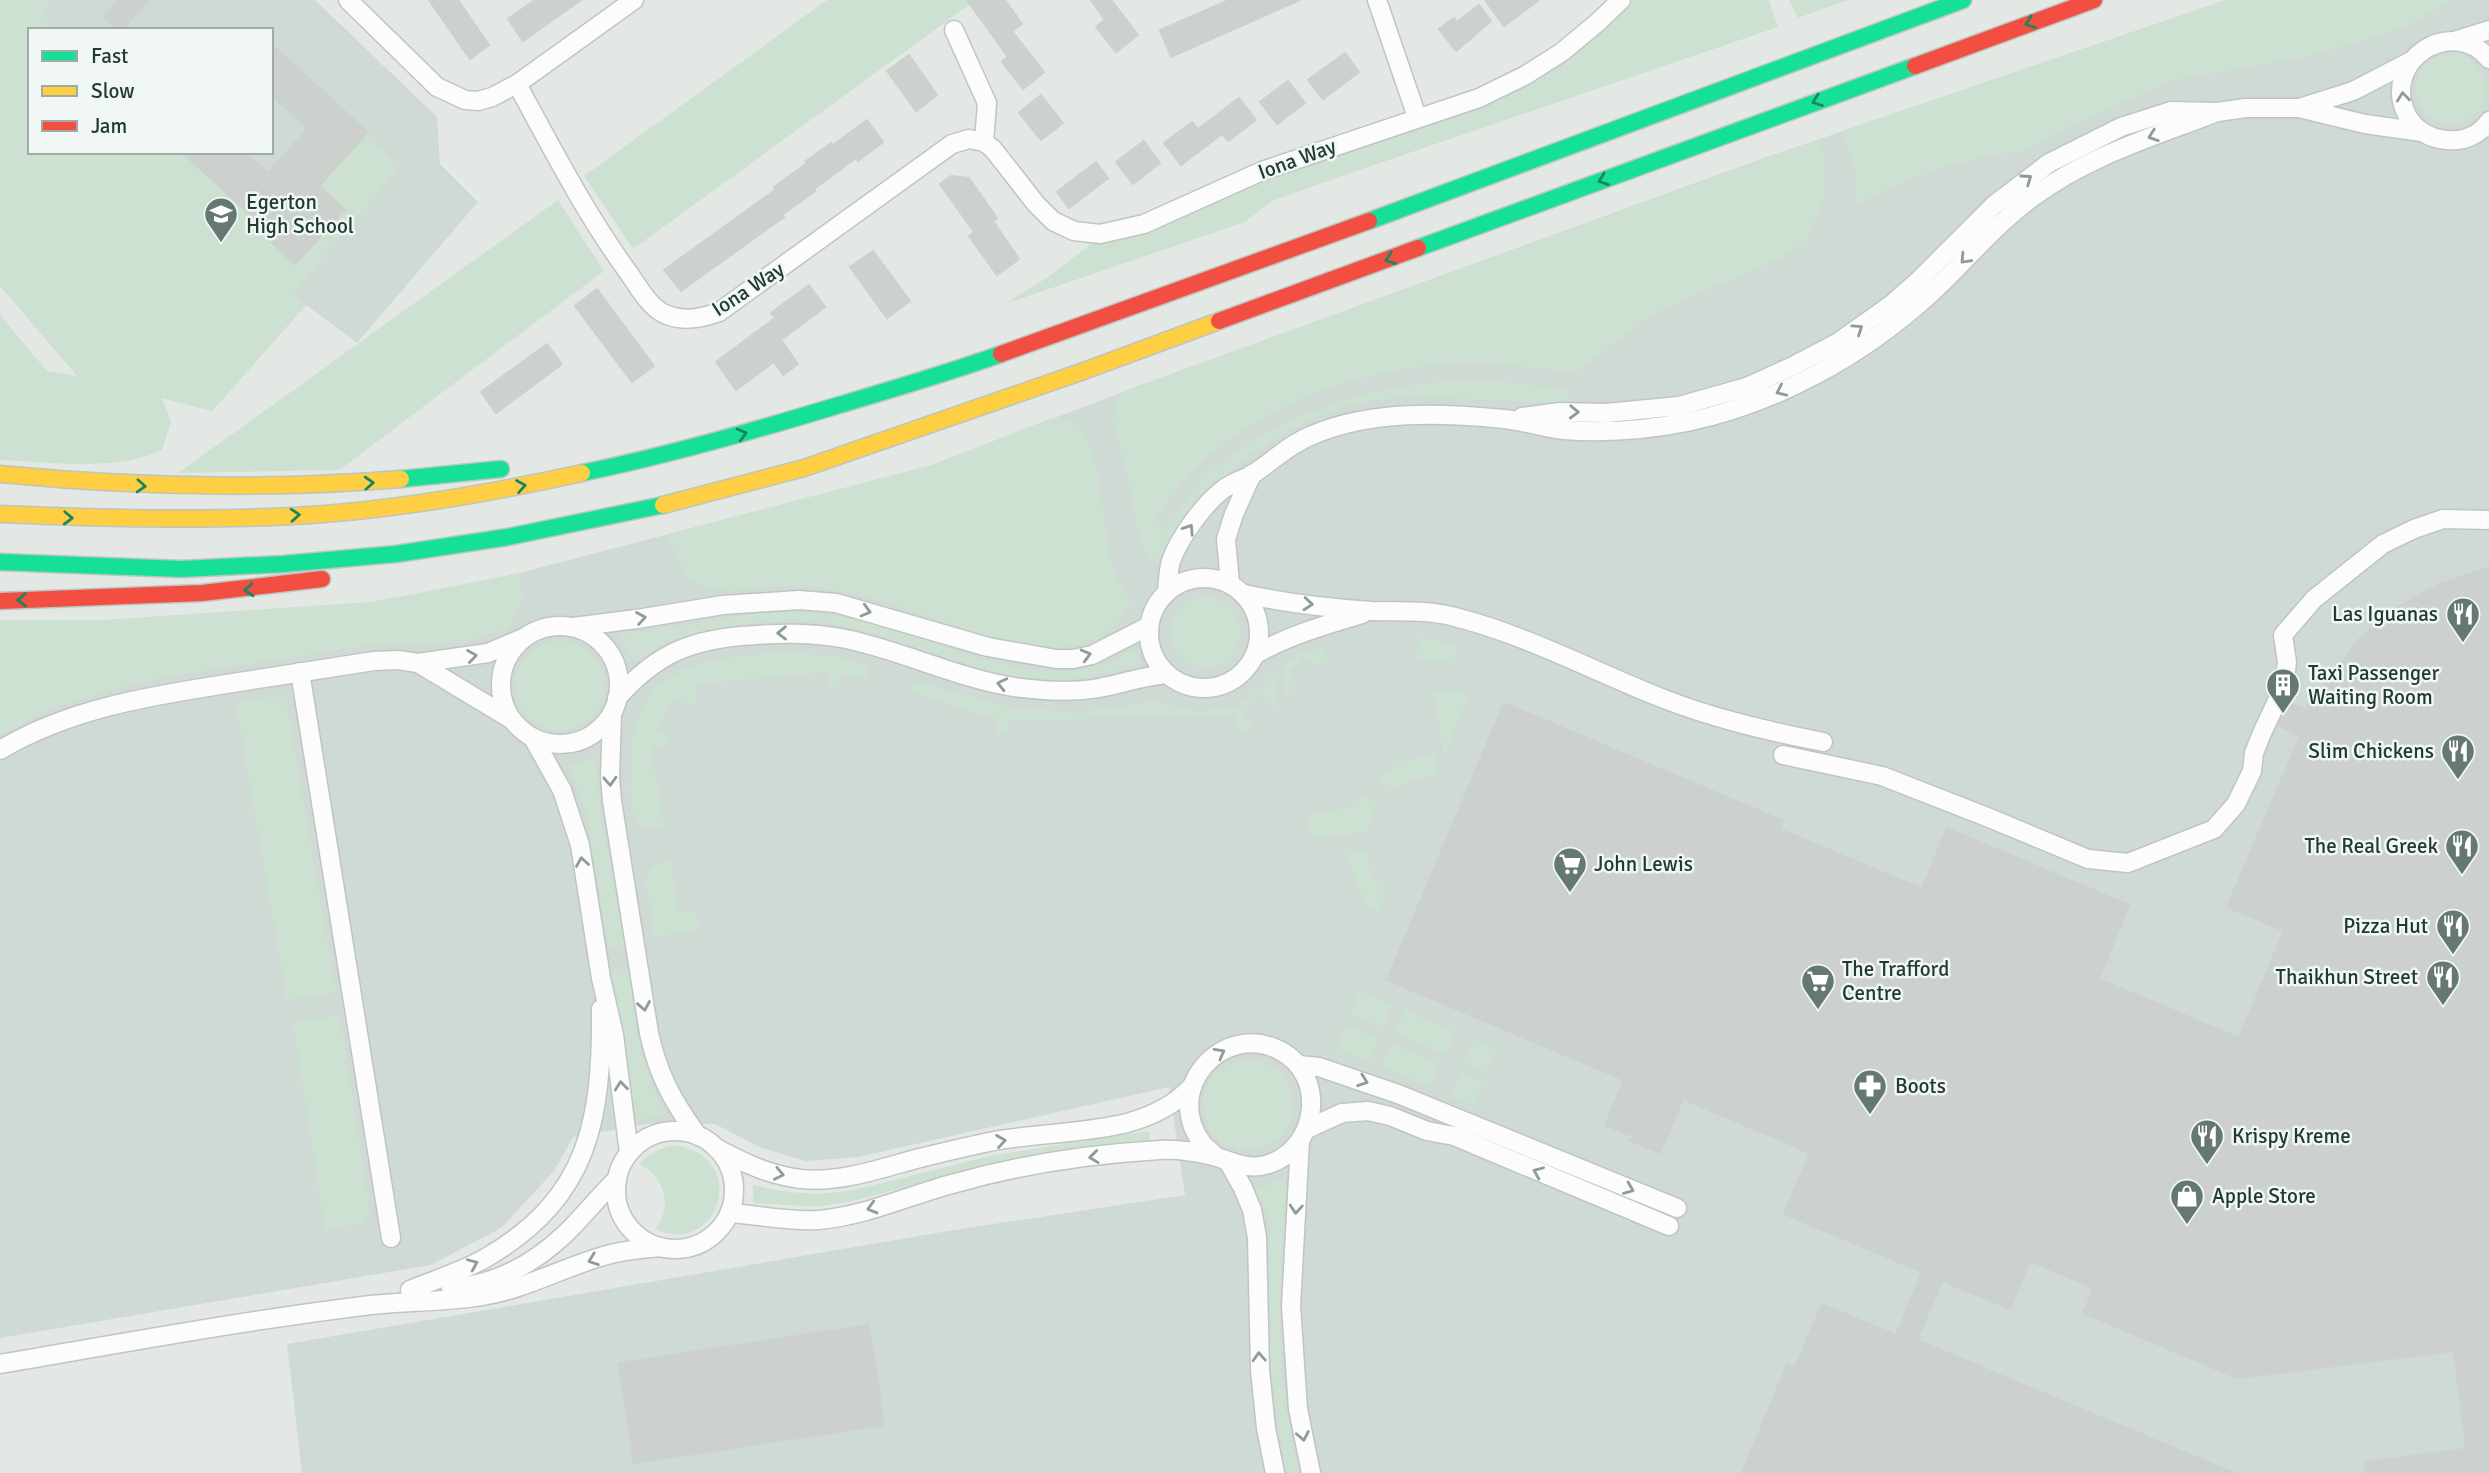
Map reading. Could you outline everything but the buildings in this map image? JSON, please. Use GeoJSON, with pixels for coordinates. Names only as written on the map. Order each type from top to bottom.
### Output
{"type":"FeatureCollection","features":[{"type":"Feature","properties":{"kind":"highway"},"geometry":{"type":"LineString","coordinates":[[0,514],[147,520],[294,516],[415,504],[532,484],[650,459],[960,369],[1418,204],[1962,0]]}},
{"type":"Feature","properties":{"kind":"highway"},"geometry":{"type":"LineString","coordinates":[[0,601],[180,596],[255,590],[330,578],[508,537],[637,512],[804,468],[1081,372],[2094,0]]}},
{"type":"Feature","properties":{"kind":"highway"},"geometry":{"type":"LineString","coordinates":[[559,462],[650,459]]}},
{"type":"Feature","properties":{"kind":"highway"},"geometry":{"type":"LineString","coordinates":[[0,474],[66,482],[155,487],[238,487],[395,481],[522,467]]}},
{"type":"Feature","properties":{"kind":"highway"},"geometry":{"type":"LineString","coordinates":[[0,562],[195,568],[397,554],[508,537]]}},
{"type":"Feature","properties":{"kind":"street"},"geometry":{"type":"LineString","coordinates":[[348,0],[427,78],[451,95],[465,100],[492,97],[517,84],[634,0]]}},
{"type":"Feature","properties":{"kind":"street"},"geometry":{"type":"LineString","coordinates":[[1377,0],[1417,117]]}},
{"type":"Feature","properties":{"kind":"street","name":"Iona Way"},"geometry":{"type":"LineString","coordinates":[[517,84],[594,223],[647,299],[665,315],[684,319],[701,318],[719,312],[952,145],[969,139],[984,142],[993,149],[1036,204],[1053,221],[1074,231],[1100,234],[1144,224],[1262,171],[1479,98],[1526,75],[1562,52],[1621,0]]}},
{"type":"Feature","properties":{"kind":"street"},"geometry":{"type":"LineString","coordinates":[[954,30],[987,103],[984,142]]}},
{"type":"Feature","properties":{"kind":"street"},"geometry":{"type":"LineString","coordinates":[[2299,108],[2353,90],[2411,61],[2423,50],[2438,43],[2489,30]]}},
{"type":"Feature","properties":{"kind":"street"},"geometry":{"type":"LineString","coordinates":[[2454,41],[2470,45],[2489,59]]}},
{"type":"Feature","properties":{"kind":"street"},"geometry":{"type":"LineString","coordinates":[[2411,61],[2402,83],[2403,106],[2410,121],[2422,132]]}},
{"type":"Feature","properties":{"kind":"street"},"geometry":{"type":"LineString","coordinates":[[1167,592],[1170,563],[1198,515],[1225,488],[1252,474],[1281,452],[1303,440],[1351,422],[1386,417],[1440,415],[1506,419],[1560,430],[1609,432],[1646,429],[1717,415],[1784,390],[1876,338],[1929,295],[2004,220],[2057,180],[2129,144],[2217,112],[2246,108],[2299,108],[2365,124],[2422,132],[2437,139],[2454,141],[2470,137],[2484,128],[2489,121]]}},
{"type":"Feature","properties":{"kind":"street"},"geometry":{"type":"LineString","coordinates":[[1252,474],[1226,539],[1237,589],[1254,607],[1259,622],[1260,638],[1256,654],[1247,670],[1233,681],[1216,688],[1181,684],[1166,674],[1156,660],[1150,643],[1149,626],[1153,612],[1167,592],[1181,583],[1198,578],[1214,578],[1237,589],[1289,603],[1372,611],[1400,610],[1455,617],[1516,637],[1685,706],[1752,726],[1823,742]]}},
{"type":"Feature","properties":{"kind":"street"},"geometry":{"type":"LineString","coordinates":[[1783,755],[1882,776],[2088,859],[2129,863],[2214,829],[2236,804],[2252,771],[2254,753],[2262,733],[2284,687],[2287,662],[2283,635],[2314,599],[2383,544],[2414,529],[2443,519],[2489,520]]}},
{"type":"Feature","properties":{"kind":"street"},"geometry":{"type":"LineString","coordinates":[[0,750],[54,723],[101,707],[152,696],[374,661],[418,663],[488,653],[538,629],[555,625],[573,626],[637,619],[723,605],[799,600],[836,603],[1021,654],[1073,659],[1106,649],[1149,626]]}},
{"type":"Feature","properties":{"kind":"street"},"geometry":{"type":"LineString","coordinates":[[1256,654],[1279,641],[1308,630],[1372,611]]}},
{"type":"Feature","properties":{"kind":"street"},"geometry":{"type":"LineString","coordinates":[[573,626],[591,634],[605,646],[615,662],[619,680],[610,777],[612,801],[649,1033],[658,1068],[669,1092],[698,1136]]}},
{"type":"Feature","properties":{"kind":"street"},"geometry":{"type":"LineString","coordinates":[[523,638],[510,651],[503,667],[500,685],[503,703],[511,719],[521,730],[533,738],[551,744],[569,744],[586,738],[601,727],[637,677],[653,664],[682,648],[732,637],[782,632],[847,639],[977,678],[1012,687],[1047,691],[1097,688],[1143,676],[1166,674]]}},
{"type":"Feature","properties":{"kind":"street"},"geometry":{"type":"LineString","coordinates":[[418,663],[511,719]]}},
{"type":"Feature","properties":{"kind":"street"},"geometry":{"type":"LineString","coordinates":[[300,672],[391,1238]]}},
{"type":"Feature","properties":{"kind":"street"},"geometry":{"type":"LineString","coordinates":[[533,738],[562,790],[580,845],[601,978],[614,1035],[629,1153]]}},
{"type":"Feature","properties":{"kind":"street"},"geometry":{"type":"LineString","coordinates":[[373,1305],[486,1258],[516,1239],[540,1217],[564,1188],[582,1158],[593,1125],[601,1039],[601,978]]}},
{"type":"Feature","properties":{"kind":"street"},"geometry":{"type":"LineString","coordinates":[[660,1247],[634,1233],[619,1209],[616,1194],[617,1179],[629,1153],[643,1141],[661,1133],[680,1131],[698,1136],[750,1166],[775,1174],[802,1179],[829,1179],[992,1142],[1127,1123],[1168,1107],[1180,1099],[1209,1059],[1226,1048],[1245,1043],[1264,1045],[1283,1052],[1297,1065],[1307,1079],[1311,1095],[1312,1112],[1304,1135],[1291,1306],[1298,1409],[1311,1473]]}},
{"type":"Feature","properties":{"kind":"street"},"geometry":{"type":"LineString","coordinates":[[1297,1065],[1319,1067],[1398,1094],[1676,1208]]}},
{"type":"Feature","properties":{"kind":"street"},"geometry":{"type":"LineString","coordinates":[[1191,1087],[1189,1107],[1192,1126],[1202,1144],[1223,1160],[1243,1188],[1252,1210],[1257,1237],[1260,1370],[1266,1428],[1275,1473]]}},
{"type":"Feature","properties":{"kind":"street"},"geometry":{"type":"LineString","coordinates":[[730,1213],[820,1220],[863,1211],[952,1184],[1056,1163],[1162,1150],[1184,1150],[1248,1167],[1268,1164],[1286,1156],[1304,1135],[1342,1113],[1368,1111],[1427,1131],[1454,1136],[1669,1226]]}},
{"type":"Feature","properties":{"kind":"street"},"geometry":{"type":"LineString","coordinates":[[0,1364],[214,1328],[373,1305],[436,1302],[483,1296],[524,1286],[609,1254],[660,1247],[677,1249],[693,1246],[709,1239],[730,1213],[733,1199],[731,1171],[716,1148]]}},
{"type":"Feature","properties":{"kind":"street"},"geometry":{"type":"LineString","coordinates":[[410,1290],[480,1284],[506,1275],[528,1263],[564,1235],[597,1197],[617,1179]]}},
{"type":"Feature","properties":{"kind":"shaded area","name":"Egerton High School"},"geometry":{"type":"Polygon","coordinates":[[[50,0],[315,0],[437,117],[440,164],[478,202],[357,343],[306,305],[212,411],[78,376],[30,154],[273,154],[273,28],[33,28],[50,0]]]}},
{"type":"Feature","properties":{"kind":"shaded area"},"geometry":{"type":"Polygon","coordinates":[[[2226,0],[2489,0],[2489,1473],[302,1473],[287,1344],[948,1231],[1185,1195],[1169,1087],[858,1157],[806,1161],[762,1148],[715,1124],[653,1123],[573,1137],[554,1171],[501,1228],[431,1265],[0,1338],[0,698],[106,620],[372,602],[500,578],[932,465],[1138,386],[1764,158],[2226,0]]]}},
{"type":"Feature","properties":{"kind":"green space"},"geometry":{"type":"Polygon","coordinates":[[[0,0],[50,0],[41,15],[55,28],[28,28],[28,154],[184,154],[263,227],[260,231],[295,264],[319,186],[365,135],[392,161],[397,170],[293,293],[306,305],[212,411],[162,398],[171,422],[162,450],[144,457],[83,464],[0,460],[0,315],[47,371],[77,376],[0,286],[0,0]]]}},
{"type":"Feature","properties":{"kind":"green space"},"geometry":{"type":"Polygon","coordinates":[[[827,0],[976,0],[633,249],[584,176],[827,0]]]}},
{"type":"Feature","properties":{"kind":"green space"},"geometry":{"type":"Polygon","coordinates":[[[1634,0],[1769,0],[1778,27],[1272,201],[1245,222],[1005,304],[1051,275],[1098,238],[1262,176],[1336,152],[1572,51],[1634,0]]]}},
{"type":"Feature","properties":{"kind":"green space"},"geometry":{"type":"Polygon","coordinates":[[[1789,0],[1848,0],[1798,18],[1789,0]]]}},
{"type":"Feature","properties":{"kind":"green space"},"geometry":{"type":"Polygon","coordinates":[[[2226,0],[2453,0],[2405,27],[2310,56],[2174,80],[2062,129],[2023,151],[1986,156],[1948,166],[1908,180],[1857,204],[1856,171],[1842,131],[2226,0]]]}},
{"type":"Feature","properties":{"kind":"green space"},"geometry":{"type":"Polygon","coordinates":[[[2451,54],[2476,64],[2486,89],[2476,114],[2451,124],[2426,114],[2416,89],[2426,64],[2451,54]]]}},
{"type":"Feature","properties":{"kind":"green space"},"geometry":{"type":"Polygon","coordinates":[[[1821,139],[1825,167],[1823,200],[1807,240],[1781,258],[1652,314],[1577,372],[1466,364],[1417,367],[1350,381],[1287,405],[1257,421],[1203,461],[1169,498],[1152,523],[1164,531],[1186,500],[1211,472],[1253,440],[1334,403],[1400,387],[1465,381],[1568,390],[1567,404],[1400,398],[1339,408],[1280,436],[1238,464],[1187,518],[1156,562],[1145,551],[1140,542],[1128,476],[1113,421],[1117,399],[1125,391],[1821,139]]]}},
{"type":"Feature","properties":{"kind":"green space"},"geometry":{"type":"Polygon","coordinates":[[[558,200],[604,271],[339,470],[178,473],[558,200]]]}},
{"type":"Feature","properties":{"kind":"green space"},"geometry":{"type":"Polygon","coordinates":[[[1052,418],[1066,420],[1078,426],[1090,447],[1099,479],[1112,567],[1131,601],[1111,629],[1090,642],[1052,647],[1022,644],[893,604],[828,589],[791,586],[712,590],[698,583],[686,572],[668,534],[932,465],[1052,418]]]}},
{"type":"Feature","properties":{"kind":"green space"},"geometry":{"type":"Polygon","coordinates":[[[520,573],[522,599],[508,628],[463,643],[385,643],[146,680],[49,709],[0,736],[0,620],[106,620],[372,602],[520,573]]]}},
{"type":"Feature","properties":{"kind":"green space"},"geometry":{"type":"Polygon","coordinates":[[[1205,597],[1230,607],[1240,632],[1230,657],[1205,667],[1180,657],[1170,632],[1180,607],[1205,597]]]}},
{"type":"Feature","properties":{"kind":"green space"},"geometry":{"type":"Polygon","coordinates":[[[768,612],[848,617],[989,661],[1019,667],[1049,671],[1078,670],[1110,662],[1134,648],[1141,663],[1083,677],[1025,677],[958,662],[852,628],[793,621],[753,623],[684,636],[667,642],[635,662],[619,635],[768,612]]]}},
{"type":"Feature","properties":{"kind":"green space"},"geometry":{"type":"Polygon","coordinates":[[[1420,637],[1456,645],[1457,654],[1447,663],[1416,657],[1420,637]]]}},
{"type":"Feature","properties":{"kind":"green space"},"geometry":{"type":"Polygon","coordinates":[[[560,641],[577,645],[592,654],[601,669],[605,686],[601,703],[592,718],[577,727],[560,731],[543,727],[528,718],[519,703],[515,686],[519,669],[528,654],[543,645],[560,641]]]}},
{"type":"Feature","properties":{"kind":"green space"},"geometry":{"type":"Polygon","coordinates":[[[1325,647],[1328,661],[1315,665],[1306,656],[1288,673],[1297,684],[1286,695],[1282,672],[1288,661],[1300,654],[1325,647]]]}},
{"type":"Feature","properties":{"kind":"green space"},"geometry":{"type":"Polygon","coordinates":[[[790,653],[840,657],[871,666],[866,679],[841,673],[838,689],[830,689],[828,672],[695,684],[698,699],[690,706],[675,698],[656,730],[670,739],[668,745],[651,747],[664,826],[651,828],[640,825],[631,800],[633,737],[642,709],[657,688],[677,674],[701,664],[728,658],[790,653]]]}},
{"type":"Feature","properties":{"kind":"green space"},"geometry":{"type":"Polygon","coordinates":[[[1273,673],[1279,702],[1273,708],[1261,695],[1242,712],[1253,725],[1246,730],[1238,730],[1236,714],[1007,721],[1008,735],[996,733],[999,720],[910,692],[914,681],[1019,709],[1083,712],[1154,701],[1200,712],[1237,706],[1260,689],[1273,673]]]}},
{"type":"Feature","properties":{"kind":"green space"},"geometry":{"type":"Polygon","coordinates":[[[1457,690],[1468,695],[1444,757],[1434,692],[1457,690]]]}},
{"type":"Feature","properties":{"kind":"green space"},"geometry":{"type":"Polygon","coordinates":[[[276,696],[287,706],[336,992],[287,1000],[236,703],[276,696]]]}},
{"type":"Feature","properties":{"kind":"green space"},"geometry":{"type":"Polygon","coordinates":[[[1436,754],[1437,773],[1413,780],[1389,793],[1377,778],[1404,761],[1436,754]]]}},
{"type":"Feature","properties":{"kind":"green space"},"geometry":{"type":"Polygon","coordinates":[[[596,756],[600,810],[624,945],[609,947],[586,811],[568,764],[596,756]]]}},
{"type":"Feature","properties":{"kind":"green space"},"geometry":{"type":"Polygon","coordinates":[[[1362,792],[1377,805],[1367,832],[1311,837],[1308,815],[1351,807],[1362,792]]]}},
{"type":"Feature","properties":{"kind":"green space"},"geometry":{"type":"Polygon","coordinates":[[[1365,850],[1371,875],[1385,895],[1379,911],[1361,894],[1348,852],[1365,850]]]}},
{"type":"Feature","properties":{"kind":"green space"},"geometry":{"type":"Polygon","coordinates":[[[670,861],[679,913],[695,911],[699,930],[655,937],[646,881],[653,866],[670,861]]]}},
{"type":"Feature","properties":{"kind":"green space"},"geometry":{"type":"Polygon","coordinates":[[[628,968],[644,1061],[649,1079],[666,1113],[637,1121],[612,971],[628,968]]]}},
{"type":"Feature","properties":{"kind":"green space"},"geometry":{"type":"Polygon","coordinates":[[[1360,992],[1392,1005],[1383,1027],[1350,1013],[1360,992]]]}},
{"type":"Feature","properties":{"kind":"green space"},"geometry":{"type":"Polygon","coordinates":[[[1405,1010],[1455,1032],[1446,1054],[1395,1033],[1405,1010]]]}},
{"type":"Feature","properties":{"kind":"green space"},"geometry":{"type":"Polygon","coordinates":[[[340,1015],[370,1213],[364,1223],[325,1229],[293,1023],[340,1015]]]}},
{"type":"Feature","properties":{"kind":"green space"},"geometry":{"type":"Polygon","coordinates":[[[1345,1025],[1379,1039],[1369,1061],[1336,1048],[1345,1025]]]}},
{"type":"Feature","properties":{"kind":"green space"},"geometry":{"type":"Polygon","coordinates":[[[1473,1040],[1497,1049],[1487,1072],[1463,1062],[1473,1040]]]}},
{"type":"Feature","properties":{"kind":"green space"},"geometry":{"type":"Polygon","coordinates":[[[1391,1043],[1439,1064],[1430,1087],[1381,1066],[1391,1043]]]}},
{"type":"Feature","properties":{"kind":"green space"},"geometry":{"type":"Polygon","coordinates":[[[1248,1060],[1265,1064],[1280,1073],[1289,1088],[1293,1105],[1289,1122],[1280,1137],[1265,1146],[1248,1150],[1231,1146],[1216,1137],[1207,1122],[1203,1105],[1207,1088],[1216,1073],[1231,1064],[1248,1060]]]}},
{"type":"Feature","properties":{"kind":"green space"},"geometry":{"type":"Polygon","coordinates":[[[1460,1072],[1483,1082],[1473,1105],[1450,1096],[1460,1072]]]}},
{"type":"Feature","properties":{"kind":"green space"},"geometry":{"type":"Polygon","coordinates":[[[1149,1131],[1151,1143],[1084,1150],[991,1165],[857,1200],[817,1207],[753,1203],[753,1185],[804,1193],[841,1192],[989,1156],[1149,1131]]]}},
{"type":"Feature","properties":{"kind":"green space"},"geometry":{"type":"Polygon","coordinates":[[[674,1145],[698,1153],[713,1167],[719,1184],[718,1202],[710,1218],[696,1230],[677,1234],[655,1229],[664,1211],[664,1193],[655,1176],[639,1164],[655,1152],[674,1145]]]}},
{"type":"Feature","properties":{"kind":"green space"},"geometry":{"type":"Polygon","coordinates":[[[1286,1178],[1279,1315],[1283,1387],[1298,1473],[1287,1473],[1279,1429],[1270,1354],[1269,1227],[1266,1210],[1257,1189],[1286,1178]]]}},
{"type":"Feature","properties":{"kind":"traffic: fast"},"geometry":{"type":"LineString","coordinates":[[1369,221],[1963,0]]}},
{"type":"Feature","properties":{"kind":"traffic: fast"},"geometry":{"type":"LineString","coordinates":[[1418,248],[1915,66]]}},
{"type":"Feature","properties":{"kind":"traffic: fast"},"geometry":{"type":"LineString","coordinates":[[582,473],[743,433],[920,381],[1001,354]]}},
{"type":"Feature","properties":{"kind":"traffic: fast"},"geometry":{"type":"LineString","coordinates":[[401,479],[501,469]]}},
{"type":"Feature","properties":{"kind":"traffic: fast"},"geometry":{"type":"LineString","coordinates":[[0,562],[182,569],[283,564],[396,554],[508,537],[663,505]]}},
{"type":"Feature","properties":{"kind":"traffic: slow"},"geometry":{"type":"LineString","coordinates":[[663,505],[804,468],[1219,321]]}},
{"type":"Feature","properties":{"kind":"traffic: slow"},"geometry":{"type":"LineString","coordinates":[[0,514],[183,519],[329,514],[438,500],[582,473]]}},
{"type":"Feature","properties":{"kind":"traffic: slow"},"geometry":{"type":"LineString","coordinates":[[0,474],[201,486],[301,485],[401,479]]}},
{"type":"Feature","properties":{"kind":"traffic: jam"},"geometry":{"type":"LineString","coordinates":[[1915,66],[2094,0]]}},
{"type":"Feature","properties":{"kind":"traffic: jam"},"geometry":{"type":"LineString","coordinates":[[1001,354],[1369,221]]}},
{"type":"Feature","properties":{"kind":"traffic: jam"},"geometry":{"type":"LineString","coordinates":[[1219,321],[1418,248]]}},
{"type":"Feature","properties":{"kind":"traffic: jam"},"geometry":{"type":"LineString","coordinates":[[0,601],[202,593],[322,579]]}},
{"type":"Feature","properties":{"kind":"place","name":"Egerton High School"},"geometry":{"type":"Point","coordinates":[221,244]}},
{"type":"Feature","properties":{"kind":"place","name":"Las Iguanas"},"geometry":{"type":"Point","coordinates":[2463,644]}},
{"type":"Feature","properties":{"kind":"place","name":"Taxi Passenger Waiting Room"},"geometry":{"type":"Point","coordinates":[2283,715]}},
{"type":"Feature","properties":{"kind":"place","name":"Slim Chickens"},"geometry":{"type":"Point","coordinates":[2458,781]}},
{"type":"Feature","properties":{"kind":"place","name":"The Real Greek"},"geometry":{"type":"Point","coordinates":[2462,876]}},
{"type":"Feature","properties":{"kind":"place","name":"John Lewis"},"geometry":{"type":"Point","coordinates":[1570,894]}},
{"type":"Feature","properties":{"kind":"place","name":"Pizza Hut"},"geometry":{"type":"Point","coordinates":[2453,956]}},
{"type":"Feature","properties":{"kind":"place","name":"Thaikhun Street"},"geometry":{"type":"Point","coordinates":[2443,1007]}},
{"type":"Feature","properties":{"kind":"place","name":"The Trafford Centre"},"geometry":{"type":"Point","coordinates":[1818,1011]}},
{"type":"Feature","properties":{"kind":"place","name":"Boots"},"geometry":{"type":"Point","coordinates":[1870,1116]}},
{"type":"Feature","properties":{"kind":"place","name":"Krispy Kreme"},"geometry":{"type":"Point","coordinates":[2207,1166]}},
{"type":"Feature","properties":{"kind":"place","name":"Apple Store"},"geometry":{"type":"Point","coordinates":[2187,1226]}}]}
